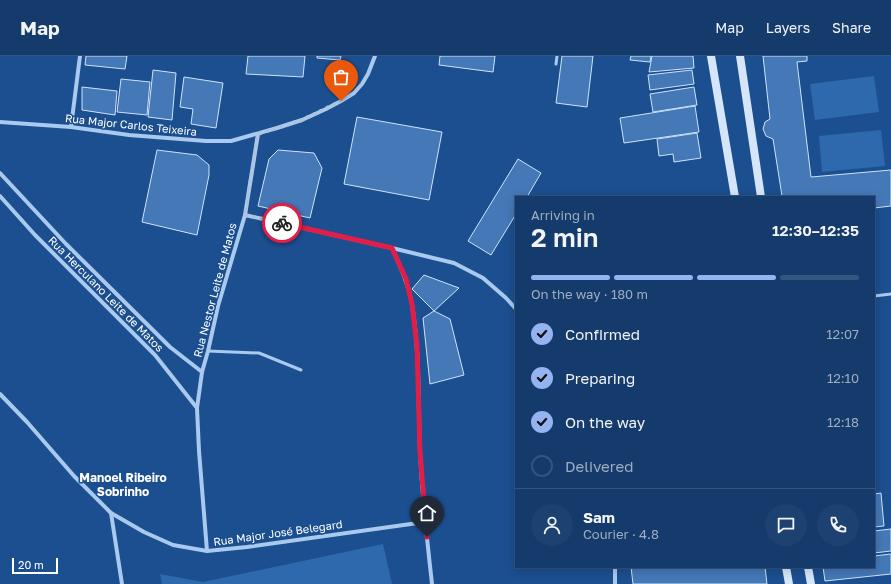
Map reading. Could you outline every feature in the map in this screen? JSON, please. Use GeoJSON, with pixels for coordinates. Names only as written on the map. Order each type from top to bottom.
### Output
{"type":"FeatureCollection","features":[{"type":"Feature","properties":{"kind":"main road"},"geometry":{"type":"LineString","coordinates":[[711,56],[735,196]]}},
{"type":"Feature","properties":{"kind":"main road"},"geometry":{"type":"LineString","coordinates":[[740,56],[761,196]]}},
{"type":"Feature","properties":{"kind":"main road"},"geometry":{"type":"LineString","coordinates":[[786,568],[789,584]]}},
{"type":"Feature","properties":{"kind":"main road"},"geometry":{"type":"LineString","coordinates":[[808,568],[810,584]]}},
{"type":"Feature","properties":{"kind":"street"},"geometry":{"type":"LineString","coordinates":[[71,127],[80,56]]}},
{"type":"Feature","properties":{"kind":"street"},"geometry":{"type":"LineString","coordinates":[[258,134],[302,120],[326,109],[354,93],[368,74],[375,56]]}},
{"type":"Feature","properties":{"kind":"street","name":"Rua Major Carlos Teixeira"},"geometry":{"type":"LineString","coordinates":[[0,122],[71,127],[129,135],[206,142],[231,141],[258,134]]}},
{"type":"Feature","properties":{"kind":"street","name":"Rua Nestor Leite de Matos"},"geometry":{"type":"LineString","coordinates":[[207,551],[197,408],[202,372],[218,306],[245,215],[258,134]]}},
{"type":"Feature","properties":{"kind":"street","name":"Rua Herculano Leite de Matos"},"geometry":{"type":"LineString","coordinates":[[0,173],[66,244],[170,348],[202,372]]}},
{"type":"Feature","properties":{"kind":"street","name":"Rua Herculano Leite de Matos"},"geometry":{"type":"LineString","coordinates":[[0,196],[35,235],[155,355],[197,408]]}},
{"type":"Feature","properties":{"kind":"street"},"geometry":{"type":"LineString","coordinates":[[245,215],[454,263],[483,278],[515,308]]}},
{"type":"Feature","properties":{"kind":"street"},"geometry":{"type":"LineString","coordinates":[[392,248],[406,279],[412,304],[416,339],[420,452],[425,522],[432,584]]}},
{"type":"Feature","properties":{"kind":"street","name":"Rua Major José Belegard"},"geometry":{"type":"LineString","coordinates":[[0,394],[27,422],[74,476],[112,513],[144,532],[173,545],[207,551],[247,547],[425,522]]}},
{"type":"Feature","properties":{"kind":"street"},"geometry":{"type":"LineString","coordinates":[[112,513],[122,584]]}},
{"type":"Feature","properties":{"kind":"street"},"geometry":{"type":"LineString","coordinates":[[615,568],[615,584]]}},
{"type":"Feature","properties":{"kind":"lane"},"geometry":{"type":"LineString","coordinates":[[556,64],[557,56]]}},
{"type":"Feature","properties":{"kind":"lane"},"geometry":{"type":"LineString","coordinates":[[875,296],[891,294]]}},
{"type":"Feature","properties":{"kind":"lane"},"geometry":{"type":"LineString","coordinates":[[208,351],[259,353],[301,370]]}},
{"type":"Feature","properties":{"kind":"shaded area"},"geometry":{"type":"Polygon","coordinates":[[[874,76],[879,112],[815,120],[810,84],[874,76]]]}},
{"type":"Feature","properties":{"kind":"shaded area"},"geometry":{"type":"Polygon","coordinates":[[[881,130],[885,166],[822,172],[819,136],[881,130]]]}},
{"type":"Feature","properties":{"kind":"shaded area"},"geometry":{"type":"Polygon","coordinates":[[[383,544],[392,584],[162,584],[160,574],[203,582],[383,544]]]}},
{"type":"Feature","properties":{"kind":"building"},"geometry":{"type":"Polygon","coordinates":[[[86,56],[127,56],[125,69],[85,65],[86,56]]]}},
{"type":"Feature","properties":{"kind":"building"},"geometry":{"type":"Polygon","coordinates":[[[248,56],[305,56],[303,77],[246,74],[248,56]]]}},
{"type":"Feature","properties":{"kind":"building"},"geometry":{"type":"Polygon","coordinates":[[[317,56],[341,56],[340,60],[317,58],[317,56]]]}},
{"type":"Feature","properties":{"kind":"building"},"geometry":{"type":"Polygon","coordinates":[[[440,56],[495,56],[493,72],[439,65],[440,56]]]}},
{"type":"Feature","properties":{"kind":"building"},"geometry":{"type":"Polygon","coordinates":[[[562,56],[593,56],[587,107],[556,103],[562,56]]]}},
{"type":"Feature","properties":{"kind":"building"},"geometry":{"type":"Polygon","coordinates":[[[631,56],[651,56],[650,62],[630,60],[631,56]]]}},
{"type":"Feature","properties":{"kind":"building"},"geometry":{"type":"Polygon","coordinates":[[[652,56],[693,56],[694,68],[649,72],[652,56]]]}},
{"type":"Feature","properties":{"kind":"building"},"geometry":{"type":"Polygon","coordinates":[[[763,56],[807,56],[807,61],[797,62],[811,177],[891,170],[891,206],[875,208],[875,196],[782,196],[773,139],[766,136],[763,129],[765,122],[770,119],[763,56]]]}},
{"type":"Feature","properties":{"kind":"building"},"geometry":{"type":"Polygon","coordinates":[[[153,70],[176,73],[172,120],[148,117],[153,70]]]}},
{"type":"Feature","properties":{"kind":"building"},"geometry":{"type":"Polygon","coordinates":[[[692,70],[694,84],[650,90],[648,75],[692,70]]]}},
{"type":"Feature","properties":{"kind":"building"},"geometry":{"type":"Polygon","coordinates":[[[184,77],[223,83],[216,128],[191,124],[193,109],[180,107],[184,77]]]}},
{"type":"Feature","properties":{"kind":"building"},"geometry":{"type":"Polygon","coordinates":[[[121,79],[150,82],[147,115],[117,112],[121,79]]]}},
{"type":"Feature","properties":{"kind":"building"},"geometry":{"type":"Polygon","coordinates":[[[82,87],[117,91],[115,115],[82,110],[82,87]]]}},
{"type":"Feature","properties":{"kind":"building"},"geometry":{"type":"Polygon","coordinates":[[[694,87],[697,105],[653,112],[650,94],[694,87]]]}},
{"type":"Feature","properties":{"kind":"building"},"geometry":{"type":"Polygon","coordinates":[[[695,106],[699,132],[624,143],[620,118],[695,106]]]}},
{"type":"Feature","properties":{"kind":"building"},"geometry":{"type":"Polygon","coordinates":[[[357,117],[442,132],[429,200],[344,184],[357,117]]]}},
{"type":"Feature","properties":{"kind":"building"},"geometry":{"type":"Polygon","coordinates":[[[697,133],[701,158],[674,162],[673,154],[659,156],[657,139],[697,133]]]}},
{"type":"Feature","properties":{"kind":"building"},"geometry":{"type":"Polygon","coordinates":[[[157,150],[197,155],[209,165],[209,175],[197,235],[142,222],[157,150]]]}},
{"type":"Feature","properties":{"kind":"building"},"geometry":{"type":"Polygon","coordinates":[[[278,150],[314,153],[322,168],[310,218],[258,206],[269,159],[278,150]]]}},
{"type":"Feature","properties":{"kind":"building"},"geometry":{"type":"Polygon","coordinates":[[[518,159],[541,173],[528,196],[515,196],[515,216],[491,255],[468,241],[518,159]]]}},
{"type":"Feature","properties":{"kind":"building"},"geometry":{"type":"Polygon","coordinates":[[[424,275],[459,288],[434,311],[412,289],[424,275]]]}},
{"type":"Feature","properties":{"kind":"building"},"geometry":{"type":"Polygon","coordinates":[[[434,311],[450,319],[464,375],[430,384],[423,318],[434,311]]]}},
{"type":"Feature","properties":{"kind":"building"},"geometry":{"type":"Polygon","coordinates":[[[881,493],[884,526],[875,527],[875,494],[881,493]]]}},
{"type":"Feature","properties":{"kind":"building"},"geometry":{"type":"Polygon","coordinates":[[[891,529],[891,551],[875,553],[875,531],[891,529]]]}},
{"type":"Feature","properties":{"kind":"building"},"geometry":{"type":"Polygon","coordinates":[[[891,554],[891,574],[825,581],[823,568],[875,568],[875,556],[891,554]]]}},
{"type":"Feature","properties":{"kind":"building"},"geometry":{"type":"Polygon","coordinates":[[[631,568],[765,568],[767,584],[633,584],[631,568]]]}},
{"type":"Feature","properties":{"kind":"way so far"},"geometry":{"type":"LineString","coordinates":[[282,223],[245,215],[258,134],[302,120],[341,101]]}},
{"type":"Feature","properties":{"kind":"district","name":"Manoel Ribeiro Sobrinho"},"geometry":{"type":"Point","coordinates":[123,485]}},
{"type":"Feature","properties":{"kind":"route"},"geometry":{"type":"LineString","coordinates":[[282,223],[392,248],[406,279],[412,304],[417,346],[420,452],[427,537]]}}]}
